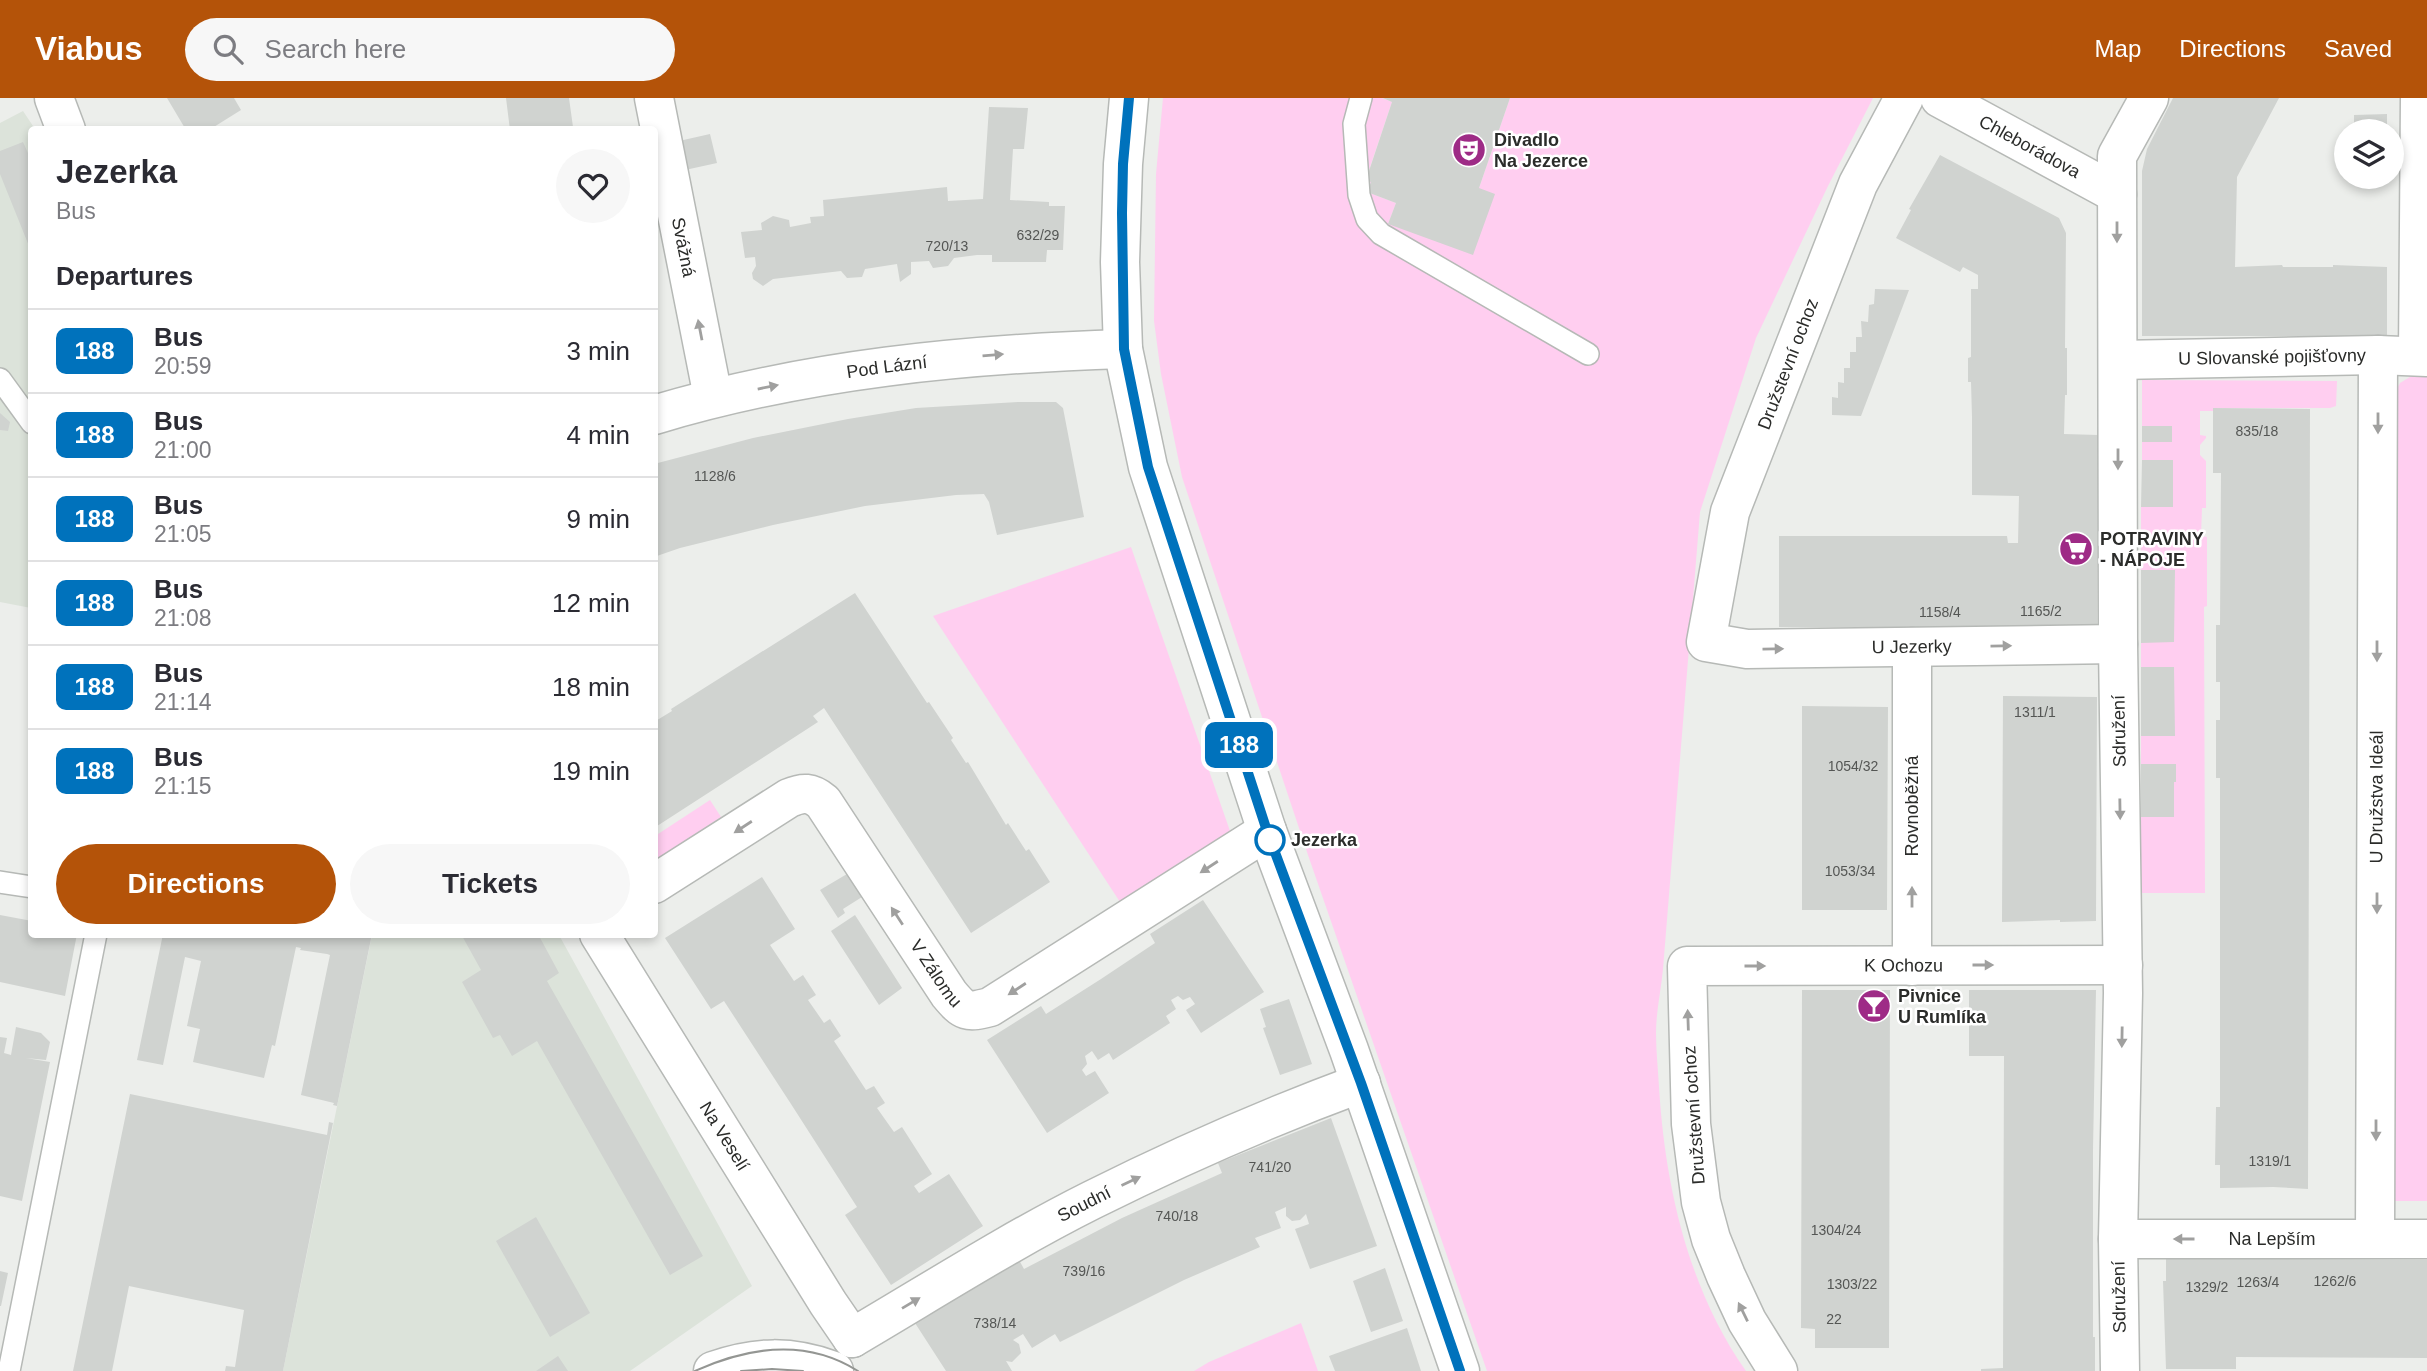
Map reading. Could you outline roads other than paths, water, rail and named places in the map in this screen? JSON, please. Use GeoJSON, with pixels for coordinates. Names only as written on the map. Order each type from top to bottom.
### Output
{"type":"FeatureCollection","features":[{"type":"Feature","properties":{"kind":"street"},"geometry":{"type":"LineString","coordinates":[[54,98],[64,126]]}},
{"type":"Feature","properties":{"kind":"street","name":"Svážná"},"geometry":{"type":"LineString","coordinates":[[654,98],[713,397]]}},
{"type":"Feature","properties":{"kind":"street"},"geometry":{"type":"LineString","coordinates":[[1129,98],[1121,220],[1124,349],[1148,467],[1267,831],[1361,1083],[1460,1371]]}},
{"type":"Feature","properties":{"kind":"street","name":"Družstevní ochoz"},"geometry":{"type":"LineString","coordinates":[[1706,642],[1730,512],[1858,184],[1904,98]]}},
{"type":"Feature","properties":{"kind":"street","name":"Chleborádova"},"geometry":{"type":"LineString","coordinates":[[1940,98],[2117,194]]}},
{"type":"Feature","properties":{"kind":"street","name":"Sdružení"},"geometry":{"type":"LineString","coordinates":[[2120,1371],[2118,1239],[2123,965],[2118,644],[2117,156],[2149,98]]}},
{"type":"Feature","properties":{"kind":"street"},"geometry":{"type":"LineString","coordinates":[[2420,98],[2423,356]]}},
{"type":"Feature","properties":{"kind":"street","name":"Pod Lázní"},"geometry":{"type":"LineString","coordinates":[[658,414],[713,397],[816,377],[920,362],[1048,351],[1124,349]]}},
{"type":"Feature","properties":{"kind":"street","name":"U Družstva Ideál"},"geometry":{"type":"LineString","coordinates":[[2375,1238],[2378,355]]}},
{"type":"Feature","properties":{"kind":"street","name":"U Slovanské pojišťovny"},"geometry":{"type":"LineString","coordinates":[[2118,360],[2423,356]]}},
{"type":"Feature","properties":{"kind":"street","name":"U Jezerky"},"geometry":{"type":"LineString","coordinates":[[1706,642],[1747,649],[2118,644]]}},
{"type":"Feature","properties":{"kind":"street","name":"Rovnoběžná"},"geometry":{"type":"LineString","coordinates":[[1912,647],[1912,965]]}},
{"type":"Feature","properties":{"kind":"street","name":"V Zálomu"},"geometry":{"type":"LineString","coordinates":[[658,881],[789,798],[800,793],[810,794],[823,802],[949,994],[961,1007],[971,1011],[990,1007],[1267,831]]}},
{"type":"Feature","properties":{"kind":"street","name":"Na Veselí"},"geometry":{"type":"LineString","coordinates":[[600,938],[828,1303],[848,1354]]}},
{"type":"Feature","properties":{"kind":"street","name":"K Ochozu"},"geometry":{"type":"LineString","coordinates":[[1687,967],[2123,965]]}},
{"type":"Feature","properties":{"kind":"street","name":"Družstevní ochoz"},"geometry":{"type":"LineString","coordinates":[[1687,967],[1691,1124],[1701,1202],[1711,1239],[1726,1276],[1747,1321],[1778,1371]]}},
{"type":"Feature","properties":{"kind":"street","name":"Soudní"},"geometry":{"type":"LineString","coordinates":[[848,1354],[1007,1246],[1091,1200],[1258,1123],[1361,1083]]}},
{"type":"Feature","properties":{"kind":"street","name":"Na Lepším"},"geometry":{"type":"LineString","coordinates":[[2118,1239],[2427,1239]]}},
{"type":"Feature","properties":{"kind":"street"},"geometry":{"type":"LineString","coordinates":[[713,1371],[739,1362],[767,1358],[794,1360],[834,1371]]}},
{"type":"Feature","properties":{"kind":"lane"},"geometry":{"type":"LineString","coordinates":[[1361,98],[1354,124],[1359,195],[1367,219],[1381,233],[1588,354]]}},
{"type":"Feature","properties":{"kind":"lane"},"geometry":{"type":"LineString","coordinates":[[0,379],[28,418]]}},
{"type":"Feature","properties":{"kind":"lane"},"geometry":{"type":"LineString","coordinates":[[0,882],[28,886]]}},
{"type":"Feature","properties":{"kind":"lane"},"geometry":{"type":"LineString","coordinates":[[9,1371],[95,938]]}},
{"type":"Feature","properties":{"kind":"tram line"},"geometry":{"type":"LineString","coordinates":[[695,1371],[736,1356],[777,1350],[818,1354],[858,1371]]}},
{"type":"Feature","properties":{"kind":"tram line"},"geometry":{"type":"LineString","coordinates":[[741,1371],[803,1371]]}},
{"type":"Feature","properties":{"kind":"place","name":"Divadlo Na Jezerce"},"geometry":{"type":"Point","coordinates":[1469,150]}},
{"type":"Feature","properties":{"kind":"place","name":"POTRAVINY - NÁPOJE"},"geometry":{"type":"Point","coordinates":[2076,549]}},
{"type":"Feature","properties":{"kind":"place","name":"Jezerka"},"geometry":{"type":"Point","coordinates":[1270,840]}},
{"type":"Feature","properties":{"kind":"place","name":"Pivnice U Rumlíka"},"geometry":{"type":"Point","coordinates":[1874,1006]}}]}
